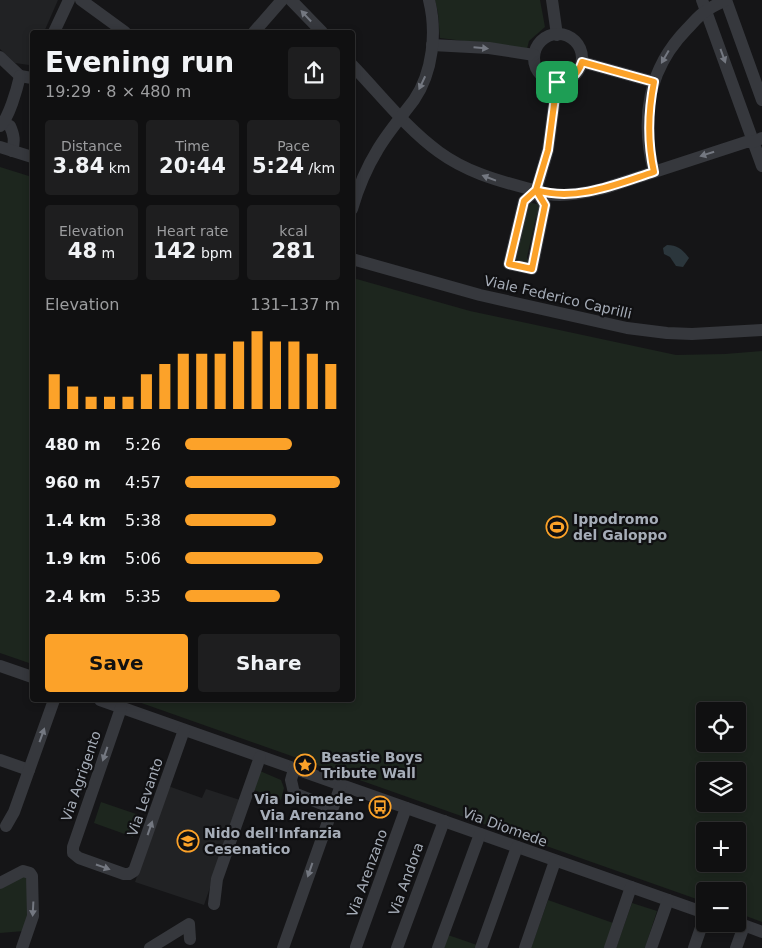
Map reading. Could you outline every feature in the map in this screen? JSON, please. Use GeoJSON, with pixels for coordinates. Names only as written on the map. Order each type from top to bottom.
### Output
{"type":"FeatureCollection","features":[{"type":"Feature","properties":{"kind":"street"},"geometry":{"type":"LineString","coordinates":[[55,30],[69,0]]}},
{"type":"Feature","properties":{"kind":"street"},"geometry":{"type":"LineString","coordinates":[[81,0],[122,30]]}},
{"type":"Feature","properties":{"kind":"street"},"geometry":{"type":"LineString","coordinates":[[256,30],[282,0]]}},
{"type":"Feature","properties":{"kind":"street"},"geometry":{"type":"LineString","coordinates":[[291,0],[320,30]]}},
{"type":"Feature","properties":{"kind":"street"},"geometry":{"type":"LineString","coordinates":[[355,201],[364,176],[378,148],[415,98],[424,81],[432,45],[432,15],[429,0]]}},
{"type":"Feature","properties":{"kind":"street"},"geometry":{"type":"LineString","coordinates":[[552,0],[557,34]]}},
{"type":"Feature","properties":{"kind":"street"},"geometry":{"type":"LineString","coordinates":[[654,172],[648,129],[649,107],[654,82],[666,55],[704,5],[726,0],[762,100]]}},
{"type":"Feature","properties":{"kind":"street"},"geometry":{"type":"LineString","coordinates":[[704,5],[748,126],[759,138],[762,166]]}},
{"type":"Feature","properties":{"kind":"street"},"geometry":{"type":"LineString","coordinates":[[557,34],[568,37],[575,42],[581,51],[582,62],[579,70],[573,77],[566,81],[557,82],[547,80],[539,73],[534,63],[534,55],[542,41],[549,36],[557,34]]}},
{"type":"Feature","properties":{"kind":"street"},"geometry":{"type":"LineString","coordinates":[[432,45],[489,48],[534,55]]}},
{"type":"Feature","properties":{"kind":"street"},"geometry":{"type":"LineString","coordinates":[[0,57],[26,77],[2,125],[10,126],[13,133],[14,140],[6,149],[30,157]]}},
{"type":"Feature","properties":{"kind":"street"},"geometry":{"type":"LineString","coordinates":[[582,62],[654,82]]}},
{"type":"Feature","properties":{"kind":"street"},"geometry":{"type":"LineString","coordinates":[[355,68],[401,117],[440,152],[467,169],[499,181],[549,194],[582,192],[605,188],[759,138]]}},
{"type":"Feature","properties":{"kind":"street"},"geometry":{"type":"LineString","coordinates":[[536,190],[545,205],[532,269],[509,264],[524,201],[536,190],[548,150],[557,82]]}},
{"type":"Feature","properties":{"kind":"street","name":"Viale Federico Caprilli"},"geometry":{"type":"LineString","coordinates":[[355,260],[480,295],[627,328],[692,334],[762,330]]}},
{"type":"Feature","properties":{"kind":"street"},"geometry":{"type":"LineString","coordinates":[[0,666],[30,676]]}},
{"type":"Feature","properties":{"kind":"street"},"geometry":{"type":"LineString","coordinates":[[6,826],[14,812],[53,702]]}},
{"type":"Feature","properties":{"kind":"street","name":"Via Diomede"},"geometry":{"type":"LineString","coordinates":[[105,702],[696,911]]}},
{"type":"Feature","properties":{"kind":"street","name":"Via Agrigento"},"geometry":{"type":"LineString","coordinates":[[121,708],[73,847],[74,855],[79,858],[124,874],[132,873]]}},
{"type":"Feature","properties":{"kind":"street","name":"Via Levanto"},"geometry":{"type":"LineString","coordinates":[[132,873],[136,869],[184,730]]}},
{"type":"Feature","properties":{"kind":"street"},"geometry":{"type":"LineString","coordinates":[[214,904],[217,879],[260,757]]}},
{"type":"Feature","properties":{"kind":"street"},"geometry":{"type":"LineString","coordinates":[[0,760],[30,770]]}},
{"type":"Feature","properties":{"kind":"street"},"geometry":{"type":"LineString","coordinates":[[294,769],[291,780],[294,793],[332,808]]}},
{"type":"Feature","properties":{"kind":"street"},"geometry":{"type":"LineString","coordinates":[[283,948],[341,785]]}},
{"type":"Feature","properties":{"kind":"street","name":"Via Arenzano"},"geometry":{"type":"LineString","coordinates":[[356,947],[406,808]]}},
{"type":"Feature","properties":{"kind":"street","name":"Via Andora"},"geometry":{"type":"LineString","coordinates":[[397,948],[444,821]]}},
{"type":"Feature","properties":{"kind":"street"},"geometry":{"type":"LineString","coordinates":[[438,948],[480,834]]}},
{"type":"Feature","properties":{"kind":"street"},"geometry":{"type":"LineString","coordinates":[[481,948],[517,846]]}},
{"type":"Feature","properties":{"kind":"street"},"geometry":{"type":"LineString","coordinates":[[525,948],[555,861]]}},
{"type":"Feature","properties":{"kind":"street"},"geometry":{"type":"LineString","coordinates":[[0,884],[19,872],[27,872],[32,876],[34,911],[22,948]]}},
{"type":"Feature","properties":{"kind":"street"},"geometry":{"type":"LineString","coordinates":[[610,948],[632,887]]}},
{"type":"Feature","properties":{"kind":"street"},"geometry":{"type":"LineString","coordinates":[[651,948],[668,900]]}},
{"type":"Feature","properties":{"kind":"street"},"geometry":{"type":"LineString","coordinates":[[150,948],[189,924],[190,939]]}},
{"type":"Feature","properties":{"kind":"street"},"geometry":{"type":"LineString","coordinates":[[746,927],[762,932]]}},
{"type":"Feature","properties":{"kind":"street"},"geometry":{"type":"LineString","coordinates":[[694,948],[699,932]]}},
{"type":"Feature","properties":{"kind":"street"},"geometry":{"type":"LineString","coordinates":[[736,948],[739,932]]}},
{"type":"Feature","properties":{"kind":"shaded area"},"geometry":{"type":"Polygon","coordinates":[[[0,0],[58,0],[45,30],[30,30],[29,65],[15,63],[0,49],[0,0]]]}},
{"type":"Feature","properties":{"kind":"shaded area"},"geometry":{"type":"Polygon","coordinates":[[[435,0],[540,0],[545,27],[529,41],[527,49],[440,38],[435,0]]]}},
{"type":"Feature","properties":{"kind":"shaded area"},"geometry":{"type":"Polygon","coordinates":[[[0,167],[30,176],[30,663],[0,653],[0,167]]]}},
{"type":"Feature","properties":{"kind":"shaded area"},"geometry":{"type":"Polygon","coordinates":[[[527,202],[542,205],[536,217],[527,257],[528,263],[512,258],[527,202]]]}},
{"type":"Feature","properties":{"kind":"shaded area"},"geometry":{"type":"Polygon","coordinates":[[[667,245],[680,248],[689,258],[683,267],[676,266],[670,257],[664,254],[663,248],[667,245]]]}},
{"type":"Feature","properties":{"kind":"shaded area","name":"Ippodromo del Galoppo"},"geometry":{"type":"Polygon","coordinates":[[[355,279],[470,311],[676,355],[762,351],[762,922],[746,916],[746,882],[696,882],[696,899],[139,702],[355,702],[355,279]]]}},
{"type":"Feature","properties":{"kind":"shaded area"},"geometry":{"type":"Polygon","coordinates":[[[260,771],[281,780],[284,788],[281,800],[254,790],[260,771]]]}},
{"type":"Feature","properties":{"kind":"shaded area","name":"Nido dell'Infanzia Cesenatico"},"geometry":{"type":"Polygon","coordinates":[[[168,786],[202,798],[206,789],[240,800],[204,905],[135,882],[168,786]]]}},
{"type":"Feature","properties":{"kind":"shaded area"},"geometry":{"type":"Polygon","coordinates":[[[101,802],[139,815],[133,837],[94,823],[101,802]]]}},
{"type":"Feature","properties":{"kind":"shaded area"},"geometry":{"type":"Polygon","coordinates":[[[22,876],[26,877],[30,909],[24,931],[0,933],[0,889],[22,876]]]}},
{"type":"Feature","properties":{"kind":"shaded area"},"geometry":{"type":"Polygon","coordinates":[[[548,900],[616,924],[607,948],[531,948],[548,900]]]}},
{"type":"Feature","properties":{"kind":"shaded area"},"geometry":{"type":"Polygon","coordinates":[[[632,903],[657,911],[645,948],[616,948],[632,903]]]}},
{"type":"Feature","properties":{"kind":"shaded area"},"geometry":{"type":"Polygon","coordinates":[[[448,935],[477,945],[476,948],[444,948],[448,935]]]}},
{"type":"Feature","properties":{"kind":"place","name":"Ippodromo del Galoppo"},"geometry":{"type":"Point","coordinates":[557,527]}},
{"type":"Feature","properties":{"kind":"place","name":"Beastie Boys Tribute Wall"},"geometry":{"type":"Point","coordinates":[305,765]}},
{"type":"Feature","properties":{"kind":"place","name":"Via Diomede - Via Arenzano"},"geometry":{"type":"Point","coordinates":[380,807]}},
{"type":"Feature","properties":{"kind":"place","name":"Nido dell'Infanzia Cesenatico"},"geometry":{"type":"Point","coordinates":[188,841]}},
{"type":"Feature","properties":{"kind":"route"},"geometry":{"type":"LineString","coordinates":[[557,82],[548,150],[536,190],[524,201],[509,264],[532,269],[545,205],[536,190],[549,194],[582,192],[605,188],[654,172],[648,129],[649,107],[654,82],[582,62],[579,70],[573,77],[563,82],[557,82]]}}]}
